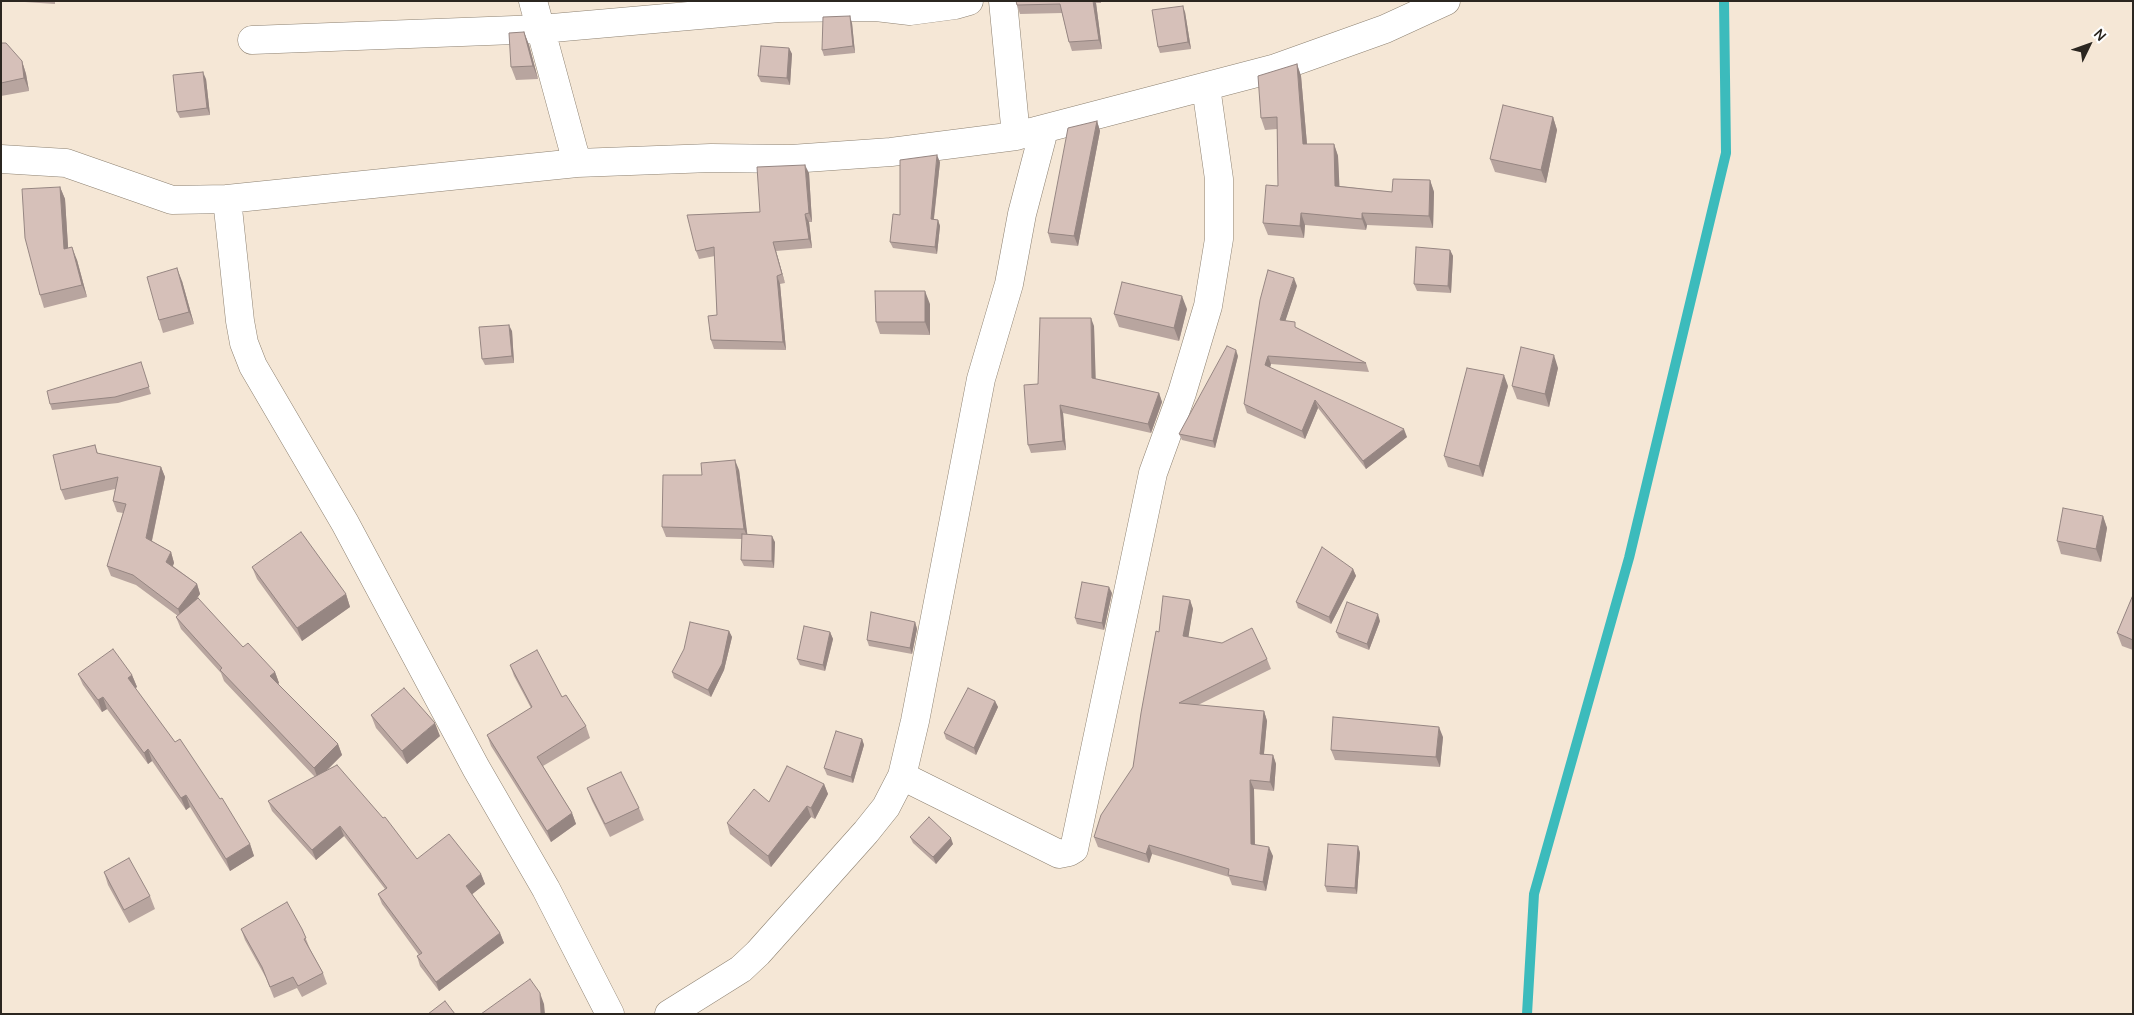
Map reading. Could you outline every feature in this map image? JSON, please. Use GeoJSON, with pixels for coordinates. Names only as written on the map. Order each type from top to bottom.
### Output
{"type":"FeatureCollection","features":[{"type":"Feature","properties":{"kind":"street"},"geometry":{"type":"LineString","coordinates":[[533,1],[577,163]]}},
{"type":"Feature","properties":{"kind":"street"},"geometry":{"type":"LineString","coordinates":[[252,40],[541,30],[778,8],[876,7],[910,11],[955,5],[969,1]]}},
{"type":"Feature","properties":{"kind":"street"},"geometry":{"type":"LineString","coordinates":[[1003,1],[1016,136]]}},
{"type":"Feature","properties":{"kind":"street"},"geometry":{"type":"LineString","coordinates":[[1,159],[66,164],[172,200],[227,199],[577,163],[711,158],[791,159],[891,152],[1016,136],[1044,130],[1276,68],[1385,29],[1446,1]]}},
{"type":"Feature","properties":{"kind":"street"},"geometry":{"type":"LineString","coordinates":[[902,776],[1059,854],[1074,849],[1153,473],[1182,392],[1208,306],[1218,239],[1219,179],[1206,87]]}},
{"type":"Feature","properties":{"kind":"street"},"geometry":{"type":"LineString","coordinates":[[669,1014],[741,969],[758,953],[866,832],[886,807],[902,776],[917,712],[981,379],[1009,284],[1022,214],[1044,130]]}},
{"type":"Feature","properties":{"kind":"street"},"geometry":{"type":"LineString","coordinates":[[227,199],[240,321],[244,343],[253,366],[345,523],[476,768],[546,889],[610,1014]]}},
{"type":"Feature","properties":{"kind":"building"},"geometry":{"type":"Polygon","coordinates":[[[1016,1],[1093,1],[1099,40],[1069,42],[1060,4],[1017,5],[1016,1]]]}},
{"type":"Feature","properties":{"kind":"building"},"geometry":{"type":"Polygon","coordinates":[[[1183,6],[1188,42],[1158,47],[1152,10],[1183,6]]]}},
{"type":"Feature","properties":{"kind":"building"},"geometry":{"type":"Polygon","coordinates":[[[850,16],[853,46],[822,50],[823,17],[850,16]]]}},
{"type":"Feature","properties":{"kind":"building"},"geometry":{"type":"Polygon","coordinates":[[[524,32],[533,66],[511,67],[509,33],[524,32]]]}},
{"type":"Feature","properties":{"kind":"building"},"geometry":{"type":"Polygon","coordinates":[[[1,43],[6,43],[22,61],[24,78],[1,83],[1,43]]]}},
{"type":"Feature","properties":{"kind":"building"},"geometry":{"type":"Polygon","coordinates":[[[761,46],[789,48],[787,78],[758,76],[761,46]]]}},
{"type":"Feature","properties":{"kind":"building"},"geometry":{"type":"Polygon","coordinates":[[[1297,64],[1303,144],[1334,144],[1335,186],[1392,192],[1393,179],[1430,180],[1429,216],[1362,213],[1362,219],[1301,213],[1300,226],[1263,223],[1266,185],[1278,186],[1277,117],[1261,118],[1258,76],[1297,64]]]}},
{"type":"Feature","properties":{"kind":"building"},"geometry":{"type":"Polygon","coordinates":[[[203,72],[207,108],[177,112],[173,75],[203,72]]]}},
{"type":"Feature","properties":{"kind":"building"},"geometry":{"type":"Polygon","coordinates":[[[1503,105],[1553,117],[1541,170],[1490,159],[1503,105]]]}},
{"type":"Feature","properties":{"kind":"building"},"geometry":{"type":"Polygon","coordinates":[[[1097,121],[1074,236],[1048,233],[1068,128],[1097,121]]]}},
{"type":"Feature","properties":{"kind":"building"},"geometry":{"type":"Polygon","coordinates":[[[937,155],[931,219],[938,220],[935,247],[890,242],[893,214],[900,215],[900,160],[937,155]]]}},
{"type":"Feature","properties":{"kind":"building"},"geometry":{"type":"Polygon","coordinates":[[[805,165],[809,213],[805,214],[809,239],[773,242],[782,274],[777,276],[783,342],[711,340],[708,316],[717,315],[714,247],[696,251],[687,215],[760,212],[757,167],[805,165]]]}},
{"type":"Feature","properties":{"kind":"building"},"geometry":{"type":"Polygon","coordinates":[[[60,187],[64,249],[72,247],[82,285],[40,295],[25,238],[22,189],[60,187]]]}},
{"type":"Feature","properties":{"kind":"building"},"geometry":{"type":"Polygon","coordinates":[[[1416,247],[1450,250],[1448,286],[1414,284],[1416,247]]]}},
{"type":"Feature","properties":{"kind":"building"},"geometry":{"type":"Polygon","coordinates":[[[177,268],[189,312],[159,320],[147,277],[177,268]]]}},
{"type":"Feature","properties":{"kind":"building"},"geometry":{"type":"Polygon","coordinates":[[[1268,270],[1294,278],[1280,320],[1295,322],[1295,327],[1366,363],[1268,356],[1265,365],[1404,429],[1363,461],[1315,400],[1302,431],[1244,404],[1260,300],[1268,270]]]}},
{"type":"Feature","properties":{"kind":"building"},"geometry":{"type":"Polygon","coordinates":[[[1122,282],[1182,296],[1174,328],[1114,314],[1122,282]]]}},
{"type":"Feature","properties":{"kind":"building"},"geometry":{"type":"Polygon","coordinates":[[[875,291],[925,291],[925,322],[876,322],[875,291]]]}},
{"type":"Feature","properties":{"kind":"building"},"geometry":{"type":"Polygon","coordinates":[[[1040,318],[1091,318],[1092,378],[1159,393],[1148,424],[1060,405],[1063,441],[1028,445],[1024,385],[1038,384],[1040,318]]]}},
{"type":"Feature","properties":{"kind":"building"},"geometry":{"type":"Polygon","coordinates":[[[509,325],[512,356],[482,359],[479,327],[509,325]]]}},
{"type":"Feature","properties":{"kind":"building"},"geometry":{"type":"Polygon","coordinates":[[[1227,346],[1236,350],[1213,441],[1179,434],[1227,346]]]}},
{"type":"Feature","properties":{"kind":"building"},"geometry":{"type":"Polygon","coordinates":[[[1521,347],[1554,355],[1545,394],[1512,386],[1521,347]]]}},
{"type":"Feature","properties":{"kind":"building"},"geometry":{"type":"Polygon","coordinates":[[[141,362],[149,387],[115,397],[50,404],[47,391],[141,362]]]}},
{"type":"Feature","properties":{"kind":"building"},"geometry":{"type":"Polygon","coordinates":[[[1467,368],[1504,375],[1479,466],[1444,456],[1467,368]]]}},
{"type":"Feature","properties":{"kind":"building"},"geometry":{"type":"Polygon","coordinates":[[[95,445],[97,453],[161,467],[146,538],[171,552],[166,562],[197,584],[178,609],[133,575],[107,566],[126,504],[113,501],[118,477],[61,490],[53,455],[95,445]]]}},
{"type":"Feature","properties":{"kind":"building"},"geometry":{"type":"Polygon","coordinates":[[[735,460],[744,529],[662,527],[663,475],[702,475],[701,463],[735,460]]]}},
{"type":"Feature","properties":{"kind":"building"},"geometry":{"type":"Polygon","coordinates":[[[2063,508],[2103,516],[2096,549],[2057,541],[2063,508]]]}},
{"type":"Feature","properties":{"kind":"building"},"geometry":{"type":"Polygon","coordinates":[[[301,532],[346,594],[297,628],[252,567],[301,532]]]}},
{"type":"Feature","properties":{"kind":"building"},"geometry":{"type":"Polygon","coordinates":[[[742,534],[772,536],[772,561],[741,560],[742,534]]]}},
{"type":"Feature","properties":{"kind":"building"},"geometry":{"type":"Polygon","coordinates":[[[1322,547],[1353,569],[1329,617],[1296,602],[1322,547]]]}},
{"type":"Feature","properties":{"kind":"building"},"geometry":{"type":"Polygon","coordinates":[[[1082,582],[1109,587],[1102,623],[1075,618],[1082,582]]]}},
{"type":"Feature","properties":{"kind":"building"},"geometry":{"type":"Polygon","coordinates":[[[2133,595],[2133,640],[2117,633],[2133,595]]]}},
{"type":"Feature","properties":{"kind":"building"},"geometry":{"type":"Polygon","coordinates":[[[1163,596],[1190,600],[1183,636],[1222,643],[1252,628],[1267,659],[1179,703],[1264,711],[1260,754],[1273,755],[1270,782],[1250,780],[1251,844],[1269,847],[1263,882],[1228,875],[1229,869],[1149,845],[1146,854],[1094,837],[1101,815],[1133,767],[1156,631],[1159,632],[1163,596]]]}},
{"type":"Feature","properties":{"kind":"building"},"geometry":{"type":"Polygon","coordinates":[[[198,598],[243,647],[248,643],[275,672],[270,676],[338,744],[314,768],[220,670],[222,668],[176,617],[198,598]]]}},
{"type":"Feature","properties":{"kind":"building"},"geometry":{"type":"Polygon","coordinates":[[[1347,602],[1378,614],[1367,644],[1336,632],[1347,602]]]}},
{"type":"Feature","properties":{"kind":"building"},"geometry":{"type":"Polygon","coordinates":[[[871,612],[915,622],[910,648],[867,640],[871,612]]]}},
{"type":"Feature","properties":{"kind":"building"},"geometry":{"type":"Polygon","coordinates":[[[690,622],[729,631],[722,664],[708,690],[672,672],[684,649],[690,622]]]}},
{"type":"Feature","properties":{"kind":"building"},"geometry":{"type":"Polygon","coordinates":[[[804,626],[830,632],[823,665],[797,659],[804,626]]]}},
{"type":"Feature","properties":{"kind":"building"},"geometry":{"type":"Polygon","coordinates":[[[113,649],[132,675],[128,678],[175,742],[180,739],[220,799],[222,798],[250,844],[226,859],[186,795],[181,798],[148,749],[144,753],[103,697],[98,700],[78,674],[113,649]]]}},
{"type":"Feature","properties":{"kind":"building"},"geometry":{"type":"Polygon","coordinates":[[[537,650],[562,697],[566,695],[586,726],[537,757],[572,813],[547,831],[487,735],[532,707],[510,665],[537,650]]]}},
{"type":"Feature","properties":{"kind":"building"},"geometry":{"type":"Polygon","coordinates":[[[404,688],[435,723],[402,751],[371,715],[404,688]]]}},
{"type":"Feature","properties":{"kind":"building"},"geometry":{"type":"Polygon","coordinates":[[[968,688],[995,701],[974,748],[944,733],[968,688]]]}},
{"type":"Feature","properties":{"kind":"building"},"geometry":{"type":"Polygon","coordinates":[[[1333,717],[1439,727],[1436,757],[1331,750],[1333,717]]]}},
{"type":"Feature","properties":{"kind":"building"},"geometry":{"type":"Polygon","coordinates":[[[836,731],[862,739],[851,777],[824,768],[836,731]]]}},
{"type":"Feature","properties":{"kind":"building"},"geometry":{"type":"Polygon","coordinates":[[[337,765],[383,818],[385,817],[417,859],[449,834],[481,874],[466,886],[500,933],[436,982],[417,956],[422,953],[378,894],[387,888],[340,826],[312,850],[268,801],[337,765]]]}},
{"type":"Feature","properties":{"kind":"building"},"geometry":{"type":"Polygon","coordinates":[[[787,766],[824,784],[811,808],[807,806],[768,856],[727,823],[754,789],[769,802],[787,766]]]}},
{"type":"Feature","properties":{"kind":"building"},"geometry":{"type":"Polygon","coordinates":[[[621,772],[639,808],[605,824],[587,788],[621,772]]]}},
{"type":"Feature","properties":{"kind":"building"},"geometry":{"type":"Polygon","coordinates":[[[929,817],[951,838],[933,857],[910,837],[929,817]]]}},
{"type":"Feature","properties":{"kind":"building"},"geometry":{"type":"Polygon","coordinates":[[[1328,844],[1358,846],[1355,888],[1325,886],[1328,844]]]}},
{"type":"Feature","properties":{"kind":"building"},"geometry":{"type":"Polygon","coordinates":[[[129,858],[150,896],[124,910],[104,872],[129,858]]]}},
{"type":"Feature","properties":{"kind":"building"},"geometry":{"type":"Polygon","coordinates":[[[287,902],[302,929],[306,938],[304,939],[323,973],[298,986],[293,977],[270,987],[262,967],[241,929],[287,902]]]}},
{"type":"Feature","properties":{"kind":"building"},"geometry":{"type":"Polygon","coordinates":[[[530,979],[540,993],[541,1014],[481,1014],[530,979]]]}},
{"type":"Feature","properties":{"kind":"building"},"geometry":{"type":"Polygon","coordinates":[[[445,1001],[455,1014],[428,1014],[445,1001]]]}},
{"type":"Feature","properties":{"kind":"waterway"},"geometry":{"type":"LineString","coordinates":[[1527,1014],[1534,894],[1629,558],[1726,153],[1724,1]]}}]}
